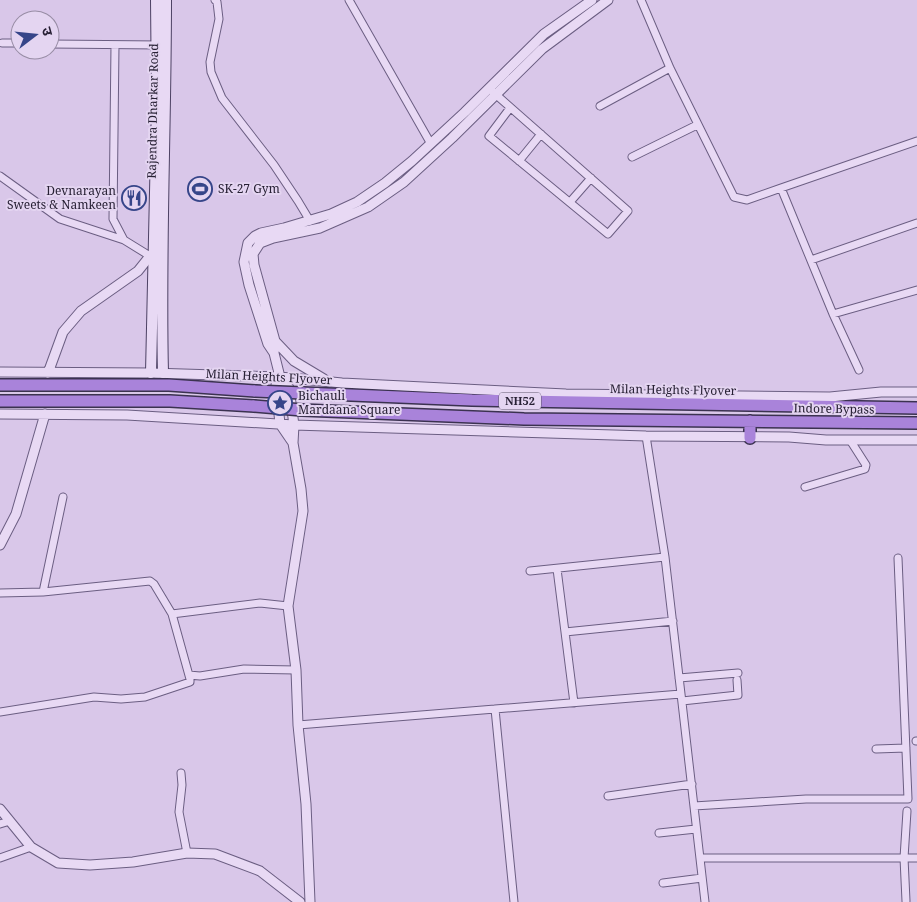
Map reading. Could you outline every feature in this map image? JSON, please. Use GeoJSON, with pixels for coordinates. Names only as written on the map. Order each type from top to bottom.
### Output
{"type":"FeatureCollection","features":[{"type":"Feature","properties":{"kind":"highway","name":"Milan Heights Flyover"},"geometry":{"type":"LineString","coordinates":[[0,385],[168,385],[472,400],[737,405],[816,402],[866,408]]}},
{"type":"Feature","properties":{"kind":"highway","name":"NH52"},"geometry":{"type":"LineString","coordinates":[[0,401],[170,401],[302,410],[524,419],[750,421]]}},
{"type":"Feature","properties":{"kind":"highway","name":"Indore Bypass"},"geometry":{"type":"LineString","coordinates":[[866,408],[917,408]]}},
{"type":"Feature","properties":{"kind":"highway","name":"Indore Bypass"},"geometry":{"type":"LineString","coordinates":[[750,421],[917,423]]}},
{"type":"Feature","properties":{"kind":"highway"},"geometry":{"type":"LineString","coordinates":[[750,421],[750,438]]}},
{"type":"Feature","properties":{"kind":"main road","name":"Rajendra Dharkar Road"},"geometry":{"type":"LineString","coordinates":[[156,0],[161,45]]}},
{"type":"Feature","properties":{"kind":"main road","name":"Rajendra Dharkar Road"},"geometry":{"type":"LineString","coordinates":[[152,373],[161,45],[166,0]]}},
{"type":"Feature","properties":{"kind":"main road","name":"Rajendra Dharkar Road"},"geometry":{"type":"LineString","coordinates":[[156,252],[163,373]]}},
{"type":"Feature","properties":{"kind":"street"},"geometry":{"type":"LineString","coordinates":[[215,0],[217,2],[219,19],[210,62],[211,72],[222,98],[274,165],[310,221]]}},
{"type":"Feature","properties":{"kind":"street"},"geometry":{"type":"LineString","coordinates":[[349,0],[431,144]]}},
{"type":"Feature","properties":{"kind":"street"},"geometry":{"type":"LineString","coordinates":[[579,15],[592,0]]}},
{"type":"Feature","properties":{"kind":"street"},"geometry":{"type":"LineString","coordinates":[[310,902],[306,804],[298,725],[296,670],[288,606],[303,511],[293,443],[294,425],[289,388],[280,377],[274,352],[275,342],[254,265],[253,254],[260,243],[273,238],[320,228],[368,207],[404,182],[448,142],[544,34],[608,0]]}},
{"type":"Feature","properties":{"kind":"street"},"geometry":{"type":"LineString","coordinates":[[641,0],[670,68],[734,197],[747,200],[917,141]]}},
{"type":"Feature","properties":{"kind":"street"},"geometry":{"type":"LineString","coordinates":[[2,43],[10,43]]}},
{"type":"Feature","properties":{"kind":"street"},"geometry":{"type":"LineString","coordinates":[[60,44],[161,45]]}},
{"type":"Feature","properties":{"kind":"street"},"geometry":{"type":"LineString","coordinates":[[115,45],[112,219],[124,240]]}},
{"type":"Feature","properties":{"kind":"street"},"geometry":{"type":"LineString","coordinates":[[600,106],[670,68]]}},
{"type":"Feature","properties":{"kind":"street"},"geometry":{"type":"LineString","coordinates":[[274,352],[268,344],[249,285],[244,262],[248,243],[261,233],[310,221],[358,202],[386,183],[492,92]]}},
{"type":"Feature","properties":{"kind":"street"},"geometry":{"type":"LineString","coordinates":[[492,92],[628,211],[608,234],[489,136],[510,108]]}},
{"type":"Feature","properties":{"kind":"street"},"geometry":{"type":"LineString","coordinates":[[632,157],[697,125]]}},
{"type":"Feature","properties":{"kind":"street"},"geometry":{"type":"LineString","coordinates":[[520,161],[541,134]]}},
{"type":"Feature","properties":{"kind":"street"},"geometry":{"type":"LineString","coordinates":[[441,135],[448,142]]}},
{"type":"Feature","properties":{"kind":"street"},"geometry":{"type":"LineString","coordinates":[[0,176],[60,219],[156,252],[138,271],[81,311],[63,332],[48,373]]}},
{"type":"Feature","properties":{"kind":"street"},"geometry":{"type":"LineString","coordinates":[[570,202],[591,178]]}},
{"type":"Feature","properties":{"kind":"street"},"geometry":{"type":"LineString","coordinates":[[781,188],[833,314],[859,370]]}},
{"type":"Feature","properties":{"kind":"street"},"geometry":{"type":"LineString","coordinates":[[810,260],[917,223]]}},
{"type":"Feature","properties":{"kind":"street"},"geometry":{"type":"LineString","coordinates":[[833,314],[917,290]]}},
{"type":"Feature","properties":{"kind":"street"},"geometry":{"type":"LineString","coordinates":[[275,342],[294,361],[328,381]]}},
{"type":"Feature","properties":{"kind":"street"},"geometry":{"type":"LineString","coordinates":[[0,372],[163,373],[280,377],[566,394],[816,402],[830,397],[881,392],[917,392]]}},
{"type":"Feature","properties":{"kind":"street"},"geometry":{"type":"LineString","coordinates":[[280,377],[276,385],[280,424],[293,443]]}},
{"type":"Feature","properties":{"kind":"street"},"geometry":{"type":"LineString","coordinates":[[0,414],[127,415],[294,425],[646,436],[917,440]]}},
{"type":"Feature","properties":{"kind":"street"},"geometry":{"type":"LineString","coordinates":[[0,545],[16,514],[45,414]]}},
{"type":"Feature","properties":{"kind":"street"},"geometry":{"type":"LineString","coordinates":[[646,436],[665,557],[705,902]]}},
{"type":"Feature","properties":{"kind":"street"},"geometry":{"type":"LineString","coordinates":[[805,487],[865,469],[866,464],[850,440]]}},
{"type":"Feature","properties":{"kind":"street"},"geometry":{"type":"LineString","coordinates":[[44,592],[63,497]]}},
{"type":"Feature","properties":{"kind":"street"},"geometry":{"type":"LineString","coordinates":[[530,572],[665,557]]}},
{"type":"Feature","properties":{"kind":"street"},"geometry":{"type":"LineString","coordinates":[[694,806],[806,798],[908,798],[898,558]]}},
{"type":"Feature","properties":{"kind":"street"},"geometry":{"type":"LineString","coordinates":[[557,569],[574,703]]}},
{"type":"Feature","properties":{"kind":"street"},"geometry":{"type":"LineString","coordinates":[[0,593],[44,592],[150,581],[154,584],[172,614],[190,682],[145,697],[94,697],[0,712]]}},
{"type":"Feature","properties":{"kind":"street"},"geometry":{"type":"LineString","coordinates":[[172,614],[253,604],[288,606]]}},
{"type":"Feature","properties":{"kind":"street"},"geometry":{"type":"LineString","coordinates":[[565,632],[673,621]]}},
{"type":"Feature","properties":{"kind":"street"},"geometry":{"type":"LineString","coordinates":[[189,675],[200,676],[244,669],[296,670]]}},
{"type":"Feature","properties":{"kind":"street"},"geometry":{"type":"LineString","coordinates":[[298,725],[494,708],[738,694],[737,676],[679,678]]}},
{"type":"Feature","properties":{"kind":"street"},"geometry":{"type":"LineString","coordinates":[[494,708],[514,902]]}},
{"type":"Feature","properties":{"kind":"street"},"geometry":{"type":"LineString","coordinates":[[876,748],[906,748]]}},
{"type":"Feature","properties":{"kind":"street"},"geometry":{"type":"LineString","coordinates":[[181,773],[182,786],[179,812],[187,852]]}},
{"type":"Feature","properties":{"kind":"street"},"geometry":{"type":"LineString","coordinates":[[608,796],[692,784]]}},
{"type":"Feature","properties":{"kind":"street"},"geometry":{"type":"LineString","coordinates":[[0,809],[31,847],[58,863],[90,865],[133,862],[187,852],[215,854],[260,870],[300,902]]}},
{"type":"Feature","properties":{"kind":"street"},"geometry":{"type":"LineString","coordinates":[[906,901],[904,858],[907,811]]}},
{"type":"Feature","properties":{"kind":"street"},"geometry":{"type":"LineString","coordinates":[[0,824],[10,821]]}},
{"type":"Feature","properties":{"kind":"street"},"geometry":{"type":"LineString","coordinates":[[659,833],[696,829]]}},
{"type":"Feature","properties":{"kind":"street"},"geometry":{"type":"LineString","coordinates":[[0,858],[31,847]]}},
{"type":"Feature","properties":{"kind":"street"},"geometry":{"type":"LineString","coordinates":[[700,858],[917,858]]}},
{"type":"Feature","properties":{"kind":"street"},"geometry":{"type":"LineString","coordinates":[[663,883],[702,878]]}},
{"type":"Feature","properties":{"kind":"place","name":"SK-27 Gym"},"geometry":{"type":"Point","coordinates":[200,189]}},
{"type":"Feature","properties":{"kind":"place","name":"Devnarayan Sweets & Namkeen"},"geometry":{"type":"Point","coordinates":[134,198]}},
{"type":"Feature","properties":{"kind":"place","name":"Bichauli Mardaana Square"},"geometry":{"type":"Point","coordinates":[280,403]}}]}
